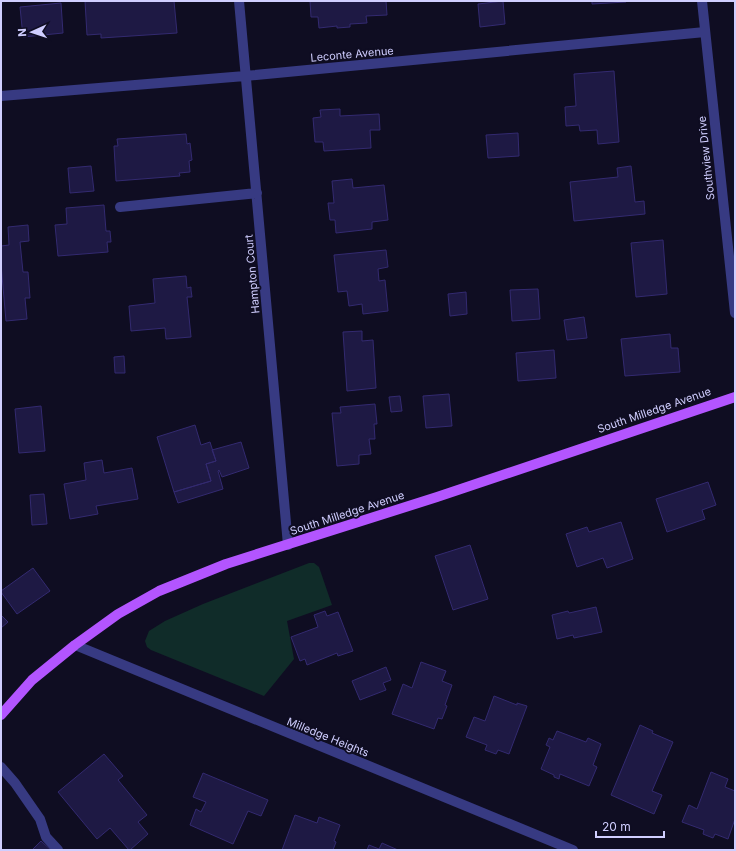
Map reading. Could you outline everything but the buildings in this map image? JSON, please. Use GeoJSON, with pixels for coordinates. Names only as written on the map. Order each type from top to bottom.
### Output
{"type":"FeatureCollection","features":[{"type":"Feature","properties":{"kind":"main road","name":"South Milledge Avenue"},"geometry":{"type":"LineString","coordinates":[[1,715],[32,680],[75,645],[118,614],[159,591],[226,564],[437,497],[716,402],[735,397]]}},
{"type":"Feature","properties":{"kind":"street","name":"Hampton Court"},"geometry":{"type":"LineString","coordinates":[[239,1],[288,545]]}},
{"type":"Feature","properties":{"kind":"street","name":"Southview Drive"},"geometry":{"type":"LineString","coordinates":[[702,1],[735,313]]}},
{"type":"Feature","properties":{"kind":"street","name":"Leconte Avenue"},"geometry":{"type":"LineString","coordinates":[[1,96],[246,76],[705,32]]}},
{"type":"Feature","properties":{"kind":"street"},"geometry":{"type":"LineString","coordinates":[[120,207],[257,193]]}},
{"type":"Feature","properties":{"kind":"street","name":"Milledge Heights"},"geometry":{"type":"LineString","coordinates":[[75,645],[573,850]]}},
{"type":"Feature","properties":{"kind":"street"},"geometry":{"type":"LineString","coordinates":[[1,767],[15,783],[40,819],[46,837],[58,850]]}},
{"type":"Feature","properties":{"kind":"green space"},"geometry":{"type":"Polygon","coordinates":[[[309,563],[314,563],[319,567],[332,605],[287,621],[294,659],[264,696],[151,650],[147,647],[145,641],[149,631],[165,621],[203,604],[309,563]]]}}]}
